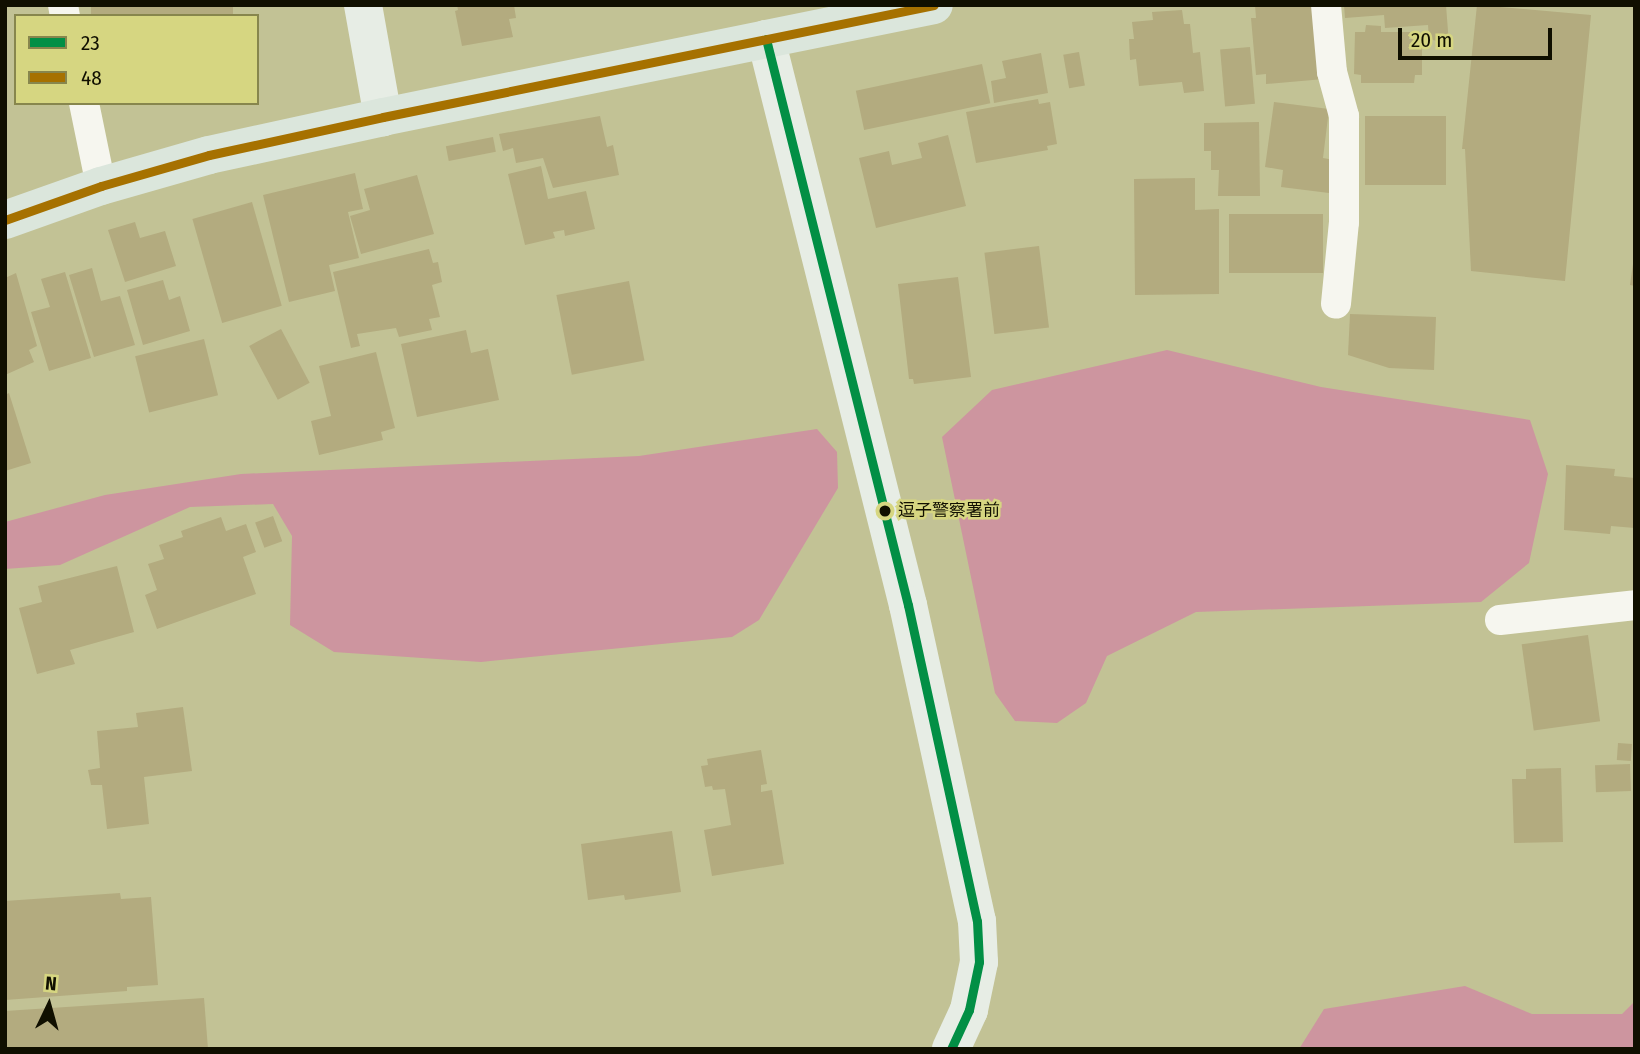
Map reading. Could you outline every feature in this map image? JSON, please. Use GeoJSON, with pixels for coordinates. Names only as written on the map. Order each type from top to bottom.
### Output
{"type":"FeatureCollection","features":[{"type":"Feature","properties":{"kind":"main road"},"geometry":{"type":"LineString","coordinates":[[5,220],[101,186],[209,155],[934,5]]}},
{"type":"Feature","properties":{"kind":"street"},"geometry":{"type":"LineString","coordinates":[[363,5],[383,117]]}},
{"type":"Feature","properties":{"kind":"street"},"geometry":{"type":"LineString","coordinates":[[766,39],[908,605],[977,921],[979,962],[969,1010],[951,1049]]}},
{"type":"Feature","properties":{"kind":"lane"},"geometry":{"type":"LineString","coordinates":[[1326,5],[1332,72],[1344,116],[1344,222],[1336,304]]}},
{"type":"Feature","properties":{"kind":"lane"},"geometry":{"type":"LineString","coordinates":[[84,105],[101,186]]}},
{"type":"Feature","properties":{"kind":"lane"},"geometry":{"type":"LineString","coordinates":[[1500,620],[1635,605]]}},
{"type":"Feature","properties":{"kind":"shaded area"},"geometry":{"type":"Polygon","coordinates":[[[1167,350],[1321,387],[1530,420],[1548,474],[1529,563],[1481,602],[1196,612],[1107,656],[1086,703],[1057,723],[1015,721],[995,693],[942,437],[992,390],[1167,350]]]}},
{"type":"Feature","properties":{"kind":"shaded area"},"geometry":{"type":"Polygon","coordinates":[[[817,429],[837,452],[838,488],[759,620],[732,637],[481,662],[334,652],[290,625],[292,536],[273,504],[190,507],[60,565],[5,569],[5,522],[105,495],[241,474],[639,456],[817,429]]]}},
{"type":"Feature","properties":{"kind":"shaded area"},"geometry":{"type":"Polygon","coordinates":[[[1465,986],[1532,1014],[1622,1014],[1635,1001],[1635,1049],[1299,1049],[1324,1009],[1465,986]]]}},
{"type":"Feature","properties":{"kind":"building"},"geometry":{"type":"Polygon","coordinates":[[[91,5],[233,5],[233,14],[91,14],[91,5]]]}},
{"type":"Feature","properties":{"kind":"building"},"geometry":{"type":"Polygon","coordinates":[[[457,5],[514,5],[516,18],[509,19],[513,37],[462,46],[455,11],[458,10],[457,5]]]}},
{"type":"Feature","properties":{"kind":"building"},"geometry":{"type":"Polygon","coordinates":[[[1255,5],[1317,5],[1324,79],[1266,84],[1266,74],[1256,75],[1251,18],[1256,18],[1255,5]]]}},
{"type":"Feature","properties":{"kind":"building"},"geometry":{"type":"Polygon","coordinates":[[[1344,5],[1446,5],[1449,44],[1429,39],[1428,25],[1385,28],[1384,15],[1345,18],[1344,5]]]}},
{"type":"Feature","properties":{"kind":"building"},"geometry":{"type":"Polygon","coordinates":[[[1477,5],[1591,15],[1565,281],[1471,271],[1465,149],[1462,149],[1477,5]]]}},
{"type":"Feature","properties":{"kind":"building"},"geometry":{"type":"Polygon","coordinates":[[[1182,10],[1184,24],[1190,24],[1193,53],[1200,52],[1204,91],[1184,93],[1182,82],[1139,86],[1136,59],[1130,60],[1129,39],[1134,39],[1132,22],[1153,20],[1152,12],[1182,10]]]}},
{"type":"Feature","properties":{"kind":"building"},"geometry":{"type":"Polygon","coordinates":[[[1366,25],[1381,26],[1381,32],[1410,32],[1409,39],[1422,39],[1422,75],[1415,75],[1414,83],[1361,83],[1361,75],[1354,74],[1355,32],[1365,32],[1366,25]]]}},
{"type":"Feature","properties":{"kind":"building"},"geometry":{"type":"Polygon","coordinates":[[[1250,47],[1255,104],[1225,106],[1220,50],[1250,47]]]}},
{"type":"Feature","properties":{"kind":"building"},"geometry":{"type":"Polygon","coordinates":[[[1079,52],[1085,85],[1069,88],[1063,55],[1079,52]]]}},
{"type":"Feature","properties":{"kind":"building"},"geometry":{"type":"Polygon","coordinates":[[[1041,53],[1048,93],[994,103],[991,81],[1006,78],[1002,61],[1041,53]]]}},
{"type":"Feature","properties":{"kind":"building"},"geometry":{"type":"Polygon","coordinates":[[[982,64],[990,103],[864,130],[856,91],[982,64]]]}},
{"type":"Feature","properties":{"kind":"building"},"geometry":{"type":"Polygon","coordinates":[[[1038,99],[1039,104],[1050,102],[1057,144],[1047,146],[1048,150],[976,163],[966,112],[1038,99]]]}},
{"type":"Feature","properties":{"kind":"building"},"geometry":{"type":"Polygon","coordinates":[[[1274,102],[1329,109],[1323,158],[1334,160],[1329,193],[1281,187],[1283,170],[1265,167],[1274,102]]]}},
{"type":"Feature","properties":{"kind":"building"},"geometry":{"type":"Polygon","coordinates":[[[600,116],[607,147],[613,145],[619,175],[553,188],[543,158],[516,163],[513,148],[503,151],[499,134],[600,116]]]}},
{"type":"Feature","properties":{"kind":"building"},"geometry":{"type":"Polygon","coordinates":[[[1365,116],[1446,116],[1446,185],[1365,185],[1365,116]]]}},
{"type":"Feature","properties":{"kind":"building"},"geometry":{"type":"Polygon","coordinates":[[[1259,122],[1260,196],[1218,196],[1219,170],[1211,170],[1211,151],[1204,151],[1204,123],[1259,122]]]}},
{"type":"Feature","properties":{"kind":"building"},"geometry":{"type":"Polygon","coordinates":[[[948,135],[966,206],[876,228],[859,158],[889,151],[892,165],[922,158],[918,143],[948,135]]]}},
{"type":"Feature","properties":{"kind":"building"},"geometry":{"type":"Polygon","coordinates":[[[493,137],[496,152],[449,161],[446,146],[493,137]]]}},
{"type":"Feature","properties":{"kind":"building"},"geometry":{"type":"Polygon","coordinates":[[[541,166],[548,199],[586,191],[595,229],[565,236],[564,230],[553,232],[555,238],[525,245],[508,174],[541,166]]]}},
{"type":"Feature","properties":{"kind":"building"},"geometry":{"type":"Polygon","coordinates":[[[355,173],[363,209],[348,212],[359,258],[329,265],[335,291],[289,302],[263,195],[355,173]]]}},
{"type":"Feature","properties":{"kind":"building"},"geometry":{"type":"Polygon","coordinates":[[[417,175],[434,234],[361,254],[350,216],[370,210],[364,189],[417,175]]]}},
{"type":"Feature","properties":{"kind":"building"},"geometry":{"type":"Polygon","coordinates":[[[1195,178],[1195,210],[1219,209],[1219,294],[1135,295],[1134,179],[1195,178]]]}},
{"type":"Feature","properties":{"kind":"building"},"geometry":{"type":"Polygon","coordinates":[[[252,202],[282,306],[222,323],[192,219],[252,202]]]}},
{"type":"Feature","properties":{"kind":"building"},"geometry":{"type":"Polygon","coordinates":[[[1229,214],[1323,214],[1323,273],[1229,273],[1229,214]]]}},
{"type":"Feature","properties":{"kind":"building"},"geometry":{"type":"Polygon","coordinates":[[[135,222],[140,238],[165,231],[176,266],[125,282],[108,230],[135,222]]]}},
{"type":"Feature","properties":{"kind":"building"},"geometry":{"type":"Polygon","coordinates":[[[1039,246],[1049,327],[994,334],[984,253],[1039,246]]]}},
{"type":"Feature","properties":{"kind":"building"},"geometry":{"type":"Polygon","coordinates":[[[429,249],[433,263],[438,262],[442,282],[432,285],[440,317],[429,319],[432,330],[399,337],[396,328],[357,334],[360,346],[351,348],[333,272],[429,249]]]}},
{"type":"Feature","properties":{"kind":"building"},"geometry":{"type":"Polygon","coordinates":[[[1635,264],[1635,286],[1630,285],[1635,264]]]}},
{"type":"Feature","properties":{"kind":"building"},"geometry":{"type":"Polygon","coordinates":[[[92,268],[101,301],[120,296],[135,345],[94,357],[69,275],[92,268]]]}},
{"type":"Feature","properties":{"kind":"building"},"geometry":{"type":"Polygon","coordinates":[[[65,272],[91,358],[49,371],[31,312],[50,307],[41,279],[65,272]]]}},
{"type":"Feature","properties":{"kind":"building"},"geometry":{"type":"Polygon","coordinates":[[[16,273],[37,346],[29,350],[34,362],[5,375],[5,278],[16,273]]]}},
{"type":"Feature","properties":{"kind":"building"},"geometry":{"type":"Polygon","coordinates":[[[958,277],[971,377],[914,384],[913,379],[909,379],[898,284],[958,277]]]}},
{"type":"Feature","properties":{"kind":"building"},"geometry":{"type":"Polygon","coordinates":[[[163,280],[169,300],[180,296],[190,331],[143,345],[127,290],[163,280]]]}},
{"type":"Feature","properties":{"kind":"building"},"geometry":{"type":"Polygon","coordinates":[[[629,281],[644,361],[572,375],[556,295],[629,281]]]}},
{"type":"Feature","properties":{"kind":"building"},"geometry":{"type":"Polygon","coordinates":[[[1350,314],[1436,317],[1434,370],[1389,368],[1348,355],[1350,314]]]}},
{"type":"Feature","properties":{"kind":"building"},"geometry":{"type":"Polygon","coordinates":[[[281,329],[310,383],[278,400],[249,346],[281,329]]]}},
{"type":"Feature","properties":{"kind":"building"},"geometry":{"type":"Polygon","coordinates":[[[466,330],[471,353],[488,349],[499,400],[417,417],[401,344],[466,330]]]}},
{"type":"Feature","properties":{"kind":"building"},"geometry":{"type":"Polygon","coordinates":[[[204,339],[218,395],[149,412],[135,356],[204,339]]]}},
{"type":"Feature","properties":{"kind":"building"},"geometry":{"type":"Polygon","coordinates":[[[376,352],[395,428],[381,432],[383,440],[319,455],[311,421],[331,416],[319,366],[376,352]]]}},
{"type":"Feature","properties":{"kind":"building"},"geometry":{"type":"Polygon","coordinates":[[[9,393],[31,463],[5,471],[5,395],[9,393]]]}},
{"type":"Feature","properties":{"kind":"building"},"geometry":{"type":"Polygon","coordinates":[[[1566,465],[1615,469],[1614,476],[1635,478],[1635,528],[1611,526],[1610,534],[1564,530],[1566,465]]]}},
{"type":"Feature","properties":{"kind":"building"},"geometry":{"type":"Polygon","coordinates":[[[273,516],[282,541],[264,548],[255,522],[273,516]]]}},
{"type":"Feature","properties":{"kind":"building"},"geometry":{"type":"Polygon","coordinates":[[[221,517],[226,531],[246,524],[256,552],[243,557],[256,594],[157,629],[145,595],[157,590],[148,564],[164,559],[159,545],[183,537],[181,531],[221,517]]]}},
{"type":"Feature","properties":{"kind":"building"},"geometry":{"type":"Polygon","coordinates":[[[117,566],[134,632],[70,650],[75,664],[37,674],[19,608],[42,602],[38,586],[117,566]]]}},
{"type":"Feature","properties":{"kind":"building"},"geometry":{"type":"Polygon","coordinates":[[[1588,635],[1600,721],[1534,730],[1522,644],[1588,635]]]}},
{"type":"Feature","properties":{"kind":"building"},"geometry":{"type":"Polygon","coordinates":[[[183,707],[192,771],[144,777],[149,824],[107,829],[102,785],[91,785],[88,770],[100,768],[97,731],[138,727],[136,713],[183,707]]]}},
{"type":"Feature","properties":{"kind":"building"},"geometry":{"type":"Polygon","coordinates":[[[1618,743],[1632,744],[1631,761],[1617,760],[1618,743]]]}},
{"type":"Feature","properties":{"kind":"building"},"geometry":{"type":"Polygon","coordinates":[[[761,750],[767,784],[761,785],[761,792],[772,790],[784,864],[712,876],[704,830],[731,825],[725,789],[713,790],[712,786],[705,787],[701,766],[708,765],[707,759],[761,750]]]}},
{"type":"Feature","properties":{"kind":"building"},"geometry":{"type":"Polygon","coordinates":[[[1630,764],[1631,791],[1596,792],[1595,765],[1630,764]]]}},
{"type":"Feature","properties":{"kind":"building"},"geometry":{"type":"Polygon","coordinates":[[[1561,768],[1563,842],[1514,843],[1512,779],[1526,779],[1526,769],[1561,768]]]}},
{"type":"Feature","properties":{"kind":"building"},"geometry":{"type":"Polygon","coordinates":[[[672,831],[681,892],[625,900],[624,895],[588,900],[581,844],[672,831]]]}},
{"type":"Feature","properties":{"kind":"building"},"geometry":{"type":"Polygon","coordinates":[[[120,893],[121,899],[151,897],[158,985],[127,987],[127,991],[5,1000],[5,901],[120,893]]]}},
{"type":"Feature","properties":{"kind":"building"},"geometry":{"type":"Polygon","coordinates":[[[204,998],[208,1049],[5,1049],[5,1011],[204,998]]]}},
{"type":"Feature","properties":{"kind":"transit line","name":"48"},"geometry":{"type":"LineString","coordinates":[[5,220],[101,186],[209,155],[934,5]]}},
{"type":"Feature","properties":{"kind":"transit line","name":"23"},"geometry":{"type":"LineString","coordinates":[[766,39],[908,605],[977,921],[979,962],[969,1010],[951,1049]]}},
{"type":"Feature","properties":{"kind":"place","name":"逗子警察署前"},"geometry":{"type":"Point","coordinates":[885,511]}}]}
